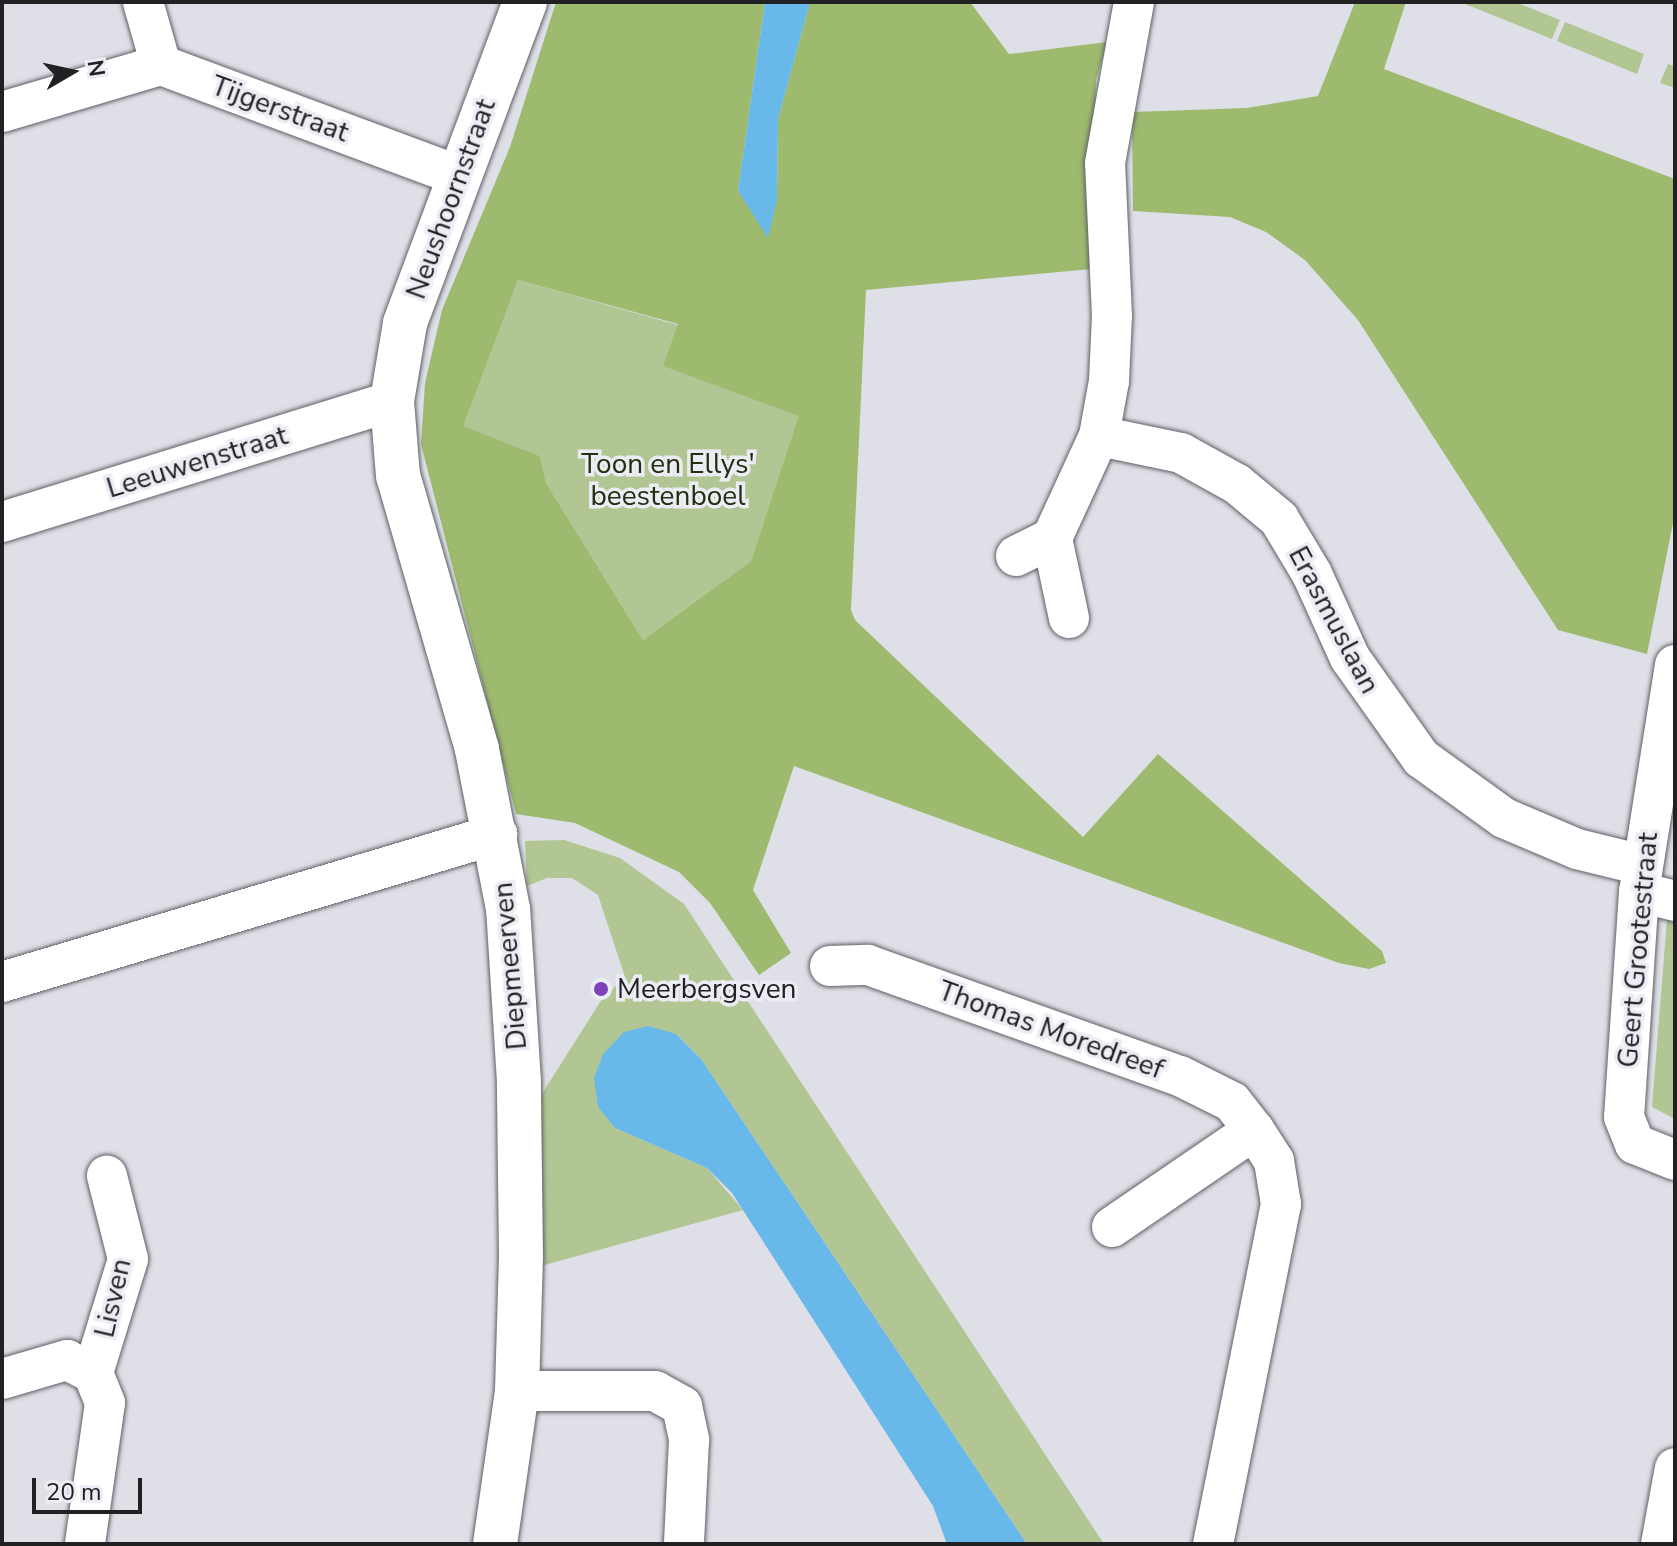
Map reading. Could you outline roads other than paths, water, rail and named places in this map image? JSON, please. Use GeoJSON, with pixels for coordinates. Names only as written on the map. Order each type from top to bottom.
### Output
{"type":"FeatureCollection","features":[{"type":"Feature","properties":{"kind":"street"},"geometry":{"type":"LineString","coordinates":[[2,112],[161,65],[143,2]]}},
{"type":"Feature","properties":{"kind":"street","name":"Neushoornstraat"},"geometry":{"type":"LineString","coordinates":[[392,401],[405,323],[525,2]]}},
{"type":"Feature","properties":{"kind":"street"},"geometry":{"type":"LineString","coordinates":[[1069,618],[1052,538],[1099,436],[1112,316],[1105,163],[1134,2]]}},
{"type":"Feature","properties":{"kind":"street","name":"Tijgerstraat"},"geometry":{"type":"LineString","coordinates":[[161,65],[460,176]]}},
{"type":"Feature","properties":{"kind":"street","name":"Leeuwenstraat"},"geometry":{"type":"LineString","coordinates":[[2,522],[392,401]]}},
{"type":"Feature","properties":{"kind":"street","name":"Diepmeerven"},"geometry":{"type":"LineString","coordinates":[[392,401],[398,476],[454,663],[497,834],[508,909],[519,1082],[517,1391],[495,1544]]}},
{"type":"Feature","properties":{"kind":"street","name":"Erasmuslaan"},"geometry":{"type":"LineString","coordinates":[[1099,436],[1181,453],[1237,484],[1279,519],[1312,574],[1350,658],[1421,758],[1504,818],[1652,886]]}},
{"type":"Feature","properties":{"kind":"street"},"geometry":{"type":"LineString","coordinates":[[1016,556],[1052,538]]}},
{"type":"Feature","properties":{"kind":"street","name":"Geert Grootestraat"},"geometry":{"type":"LineString","coordinates":[[1675,665],[1624,1117],[1635,1144],[1675,1160]]}},
{"type":"Feature","properties":{"kind":"street"},"geometry":{"type":"LineString","coordinates":[[2,982],[497,834]]}},
{"type":"Feature","properties":{"kind":"street","name":"Thomas Moredreef"},"geometry":{"type":"LineString","coordinates":[[830,966],[868,965],[1180,1076],[1232,1102],[1254,1130],[1274,1161],[1281,1204],[1213,1544]]}},
{"type":"Feature","properties":{"kind":"street"},"geometry":{"type":"LineString","coordinates":[[1112,1227],[1254,1130]]}},
{"type":"Feature","properties":{"kind":"street","name":"Lisven"},"geometry":{"type":"LineString","coordinates":[[85,1544],[105,1403],[93,1373],[128,1259],[107,1176]]}},
{"type":"Feature","properties":{"kind":"street","name":"Lisven"},"geometry":{"type":"LineString","coordinates":[[2,1379],[67,1360],[93,1373]]}},
{"type":"Feature","properties":{"kind":"street"},"geometry":{"type":"LineString","coordinates":[[517,1391],[655,1391],[682,1406],[689,1440],[684,1544]]}},
{"type":"Feature","properties":{"kind":"street"},"geometry":{"type":"LineString","coordinates":[[1661,1544],[1675,1468]]}},
{"type":"Feature","properties":{"kind":"water"},"geometry":{"type":"Polygon","coordinates":[[[765,2],[810,2],[778,119],[777,200],[768,238],[738,191],[765,2]]]}},
{"type":"Feature","properties":{"kind":"water"},"geometry":{"type":"Polygon","coordinates":[[[648,1026],[676,1034],[701,1059],[1027,1544],[947,1544],[933,1506],[732,1193],[707,1168],[615,1128],[598,1107],[594,1078],[603,1054],[624,1032],[648,1026]]]}},
{"type":"Feature","properties":{"kind":"place","name":"Meerbergsven"},"geometry":{"type":"Point","coordinates":[601,989]}},
{"type":"Feature","properties":{"kind":"park label","name":"Toon en Ellys' beestenboel"},"geometry":{"type":"Point","coordinates":[668,480]}}]}
